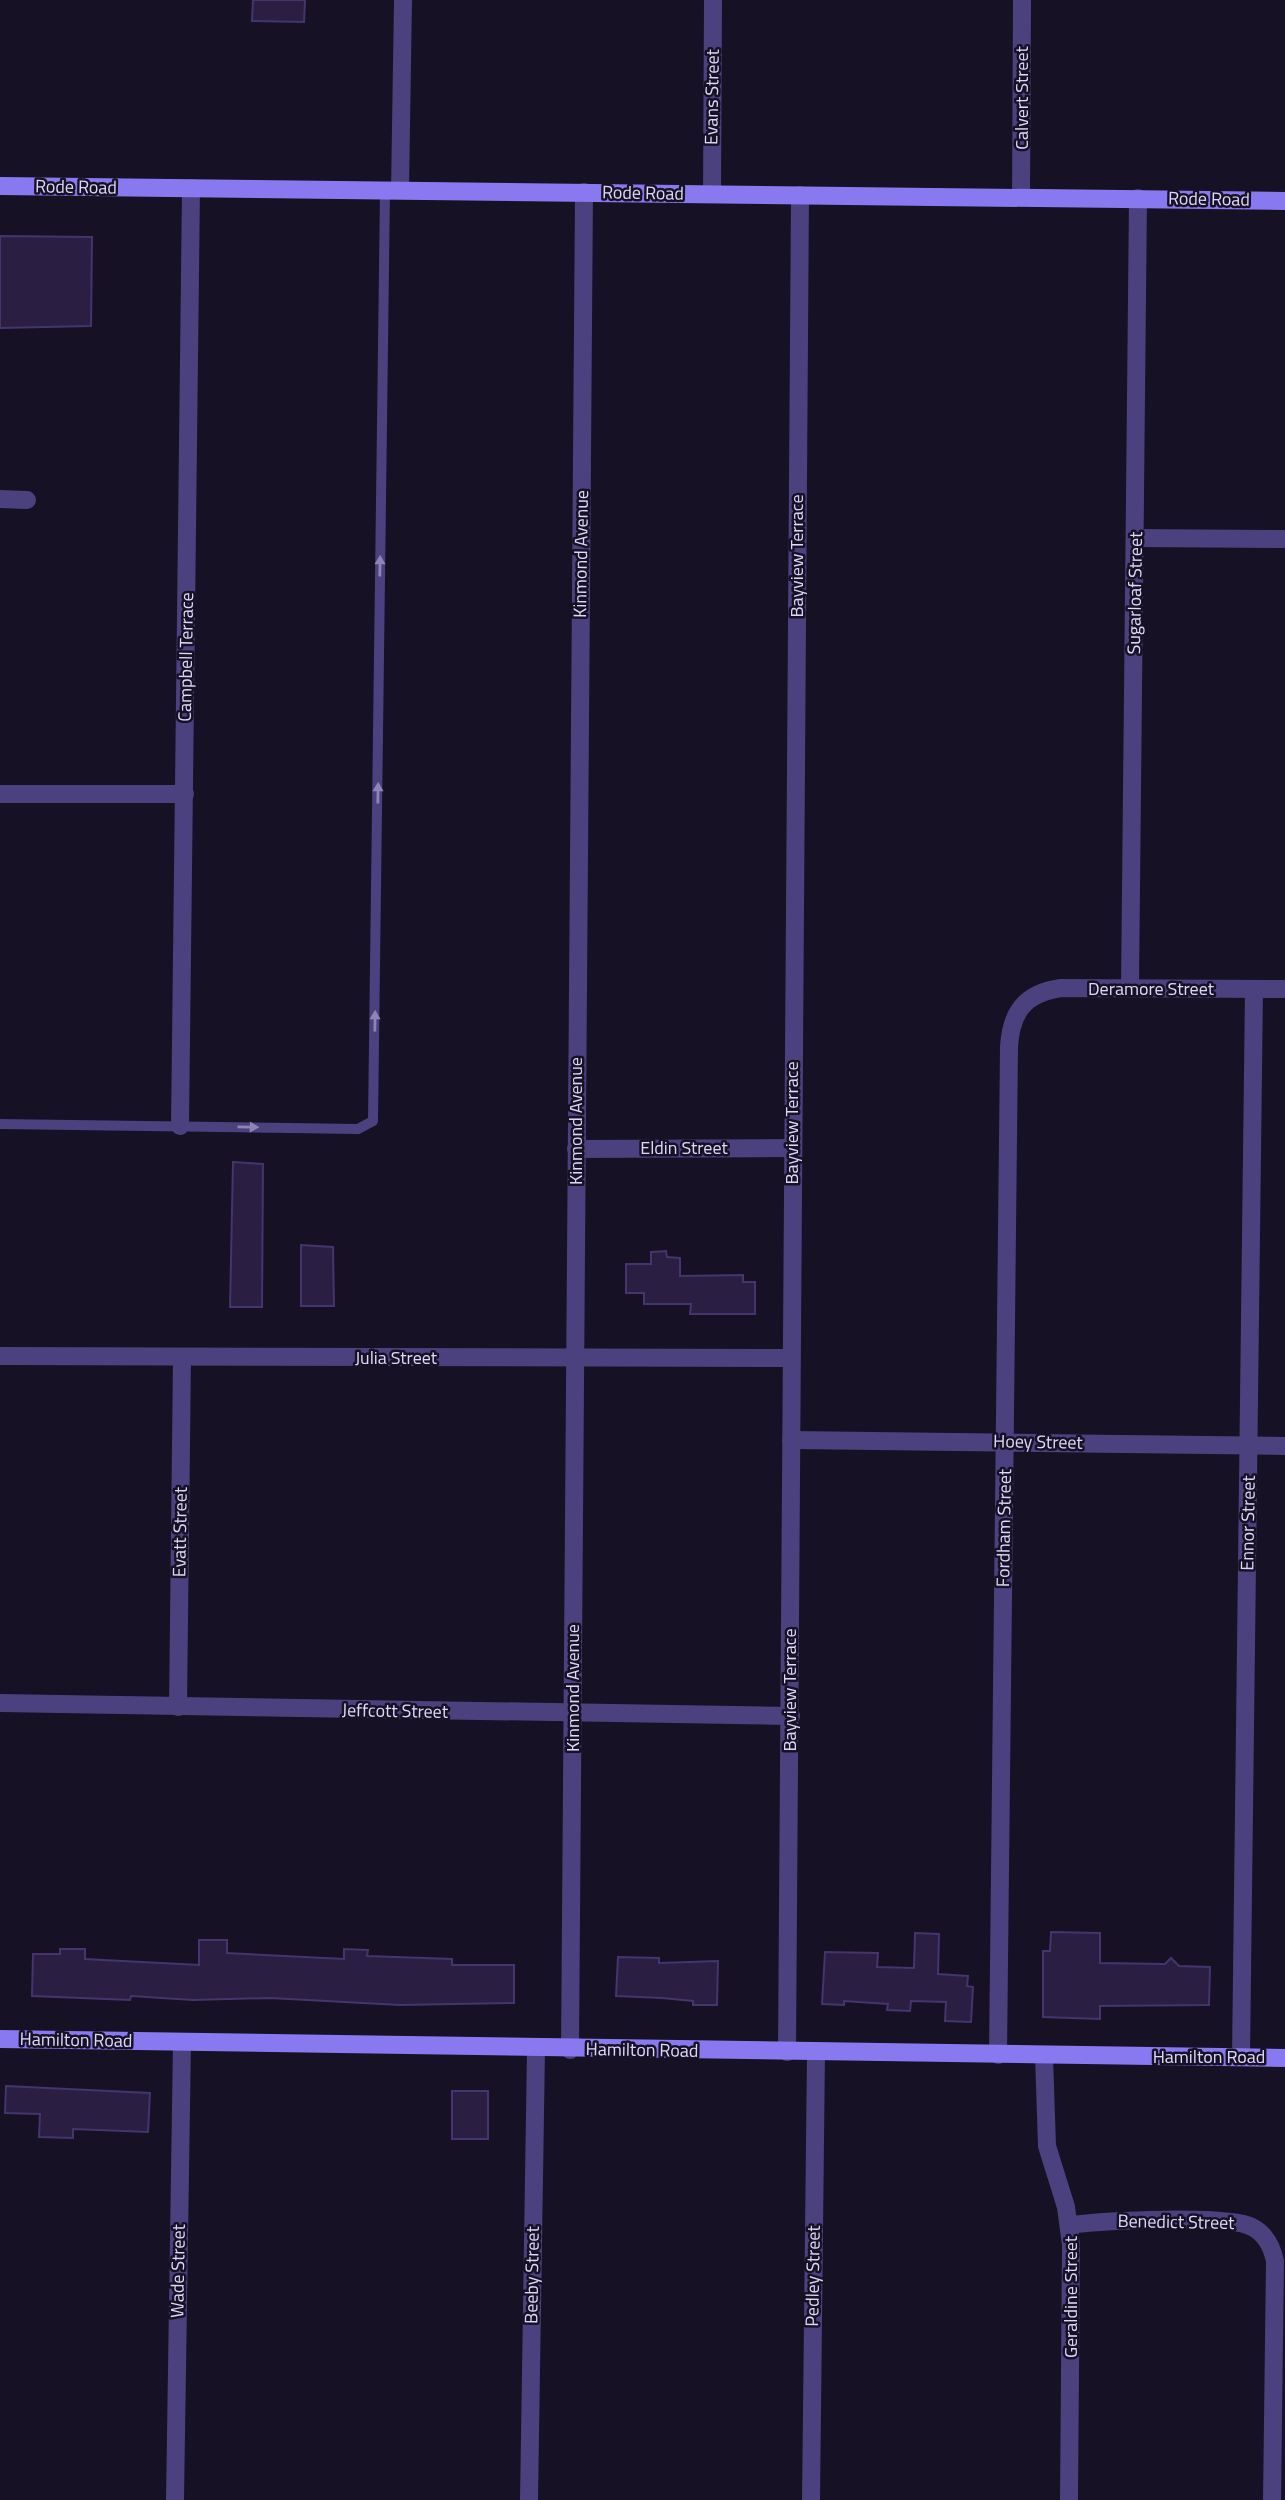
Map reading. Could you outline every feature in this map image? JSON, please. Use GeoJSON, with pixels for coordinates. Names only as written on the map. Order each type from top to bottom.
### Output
{"type":"FeatureCollection","features":[{"type":"Feature","properties":{"kind":"main road","name":"Rode Road"},"geometry":{"type":"LineString","coordinates":[[0,186],[1285,201]]}},
{"type":"Feature","properties":{"kind":"main road","name":"Hamilton Road"},"geometry":{"type":"LineString","coordinates":[[0,2039],[1285,2058]]}},
{"type":"Feature","properties":{"kind":"street"},"geometry":{"type":"LineString","coordinates":[[392,190],[403,0]]}},
{"type":"Feature","properties":{"kind":"street","name":"Evans Street"},"geometry":{"type":"LineString","coordinates":[[712,194],[713,0]]}},
{"type":"Feature","properties":{"kind":"street","name":"Calvert Street"},"geometry":{"type":"LineString","coordinates":[[1021,197],[1022,0]]}},
{"type":"Feature","properties":{"kind":"street","name":"Campbell Terrace"},"geometry":{"type":"LineString","coordinates":[[180,1126],[191,188]]}},
{"type":"Feature","properties":{"kind":"street","name":"Kinmond Avenue"},"geometry":{"type":"LineString","coordinates":[[570,2049],[584,192]]}},
{"type":"Feature","properties":{"kind":"street","name":"Bayview Terrace"},"geometry":{"type":"LineString","coordinates":[[787,2052],[800,195]]}},
{"type":"Feature","properties":{"kind":"street","name":"Sugarloaf Street"},"geometry":{"type":"LineString","coordinates":[[1130,988],[1138,198]]}},
{"type":"Feature","properties":{"kind":"street"},"geometry":{"type":"LineString","coordinates":[[0,499],[27,500]]}},
{"type":"Feature","properties":{"kind":"street"},"geometry":{"type":"LineString","coordinates":[[1135,538],[1285,539]]}},
{"type":"Feature","properties":{"kind":"street"},"geometry":{"type":"LineString","coordinates":[[0,794],[185,794]]}},
{"type":"Feature","properties":{"kind":"street","name":"Ennor Street"},"geometry":{"type":"LineString","coordinates":[[1241,2057],[1254,989]]}},
{"type":"Feature","properties":{"kind":"street","name":"Deramore Street"},"geometry":{"type":"LineString","coordinates":[[1021,1004],[1049,990],[1285,989]]}},
{"type":"Feature","properties":{"kind":"street","name":"Fordham Street"},"geometry":{"type":"LineString","coordinates":[[998,2055],[1009,1047],[1012,1022],[1021,1004]]}},
{"type":"Feature","properties":{"kind":"street","name":"Eldin Street"},"geometry":{"type":"LineString","coordinates":[[576,1149],[792,1148]]}},
{"type":"Feature","properties":{"kind":"street","name":"Julia Street"},"geometry":{"type":"LineString","coordinates":[[0,1356],[576,1360],[791,1358]]}},
{"type":"Feature","properties":{"kind":"street","name":"Evatt Street"},"geometry":{"type":"LineString","coordinates":[[178,1707],[182,1357]]}},
{"type":"Feature","properties":{"kind":"street","name":"Hoey Street"},"geometry":{"type":"LineString","coordinates":[[790,1440],[1285,1446]]}},
{"type":"Feature","properties":{"kind":"street","name":"Jeffcott Street"},"geometry":{"type":"LineString","coordinates":[[0,1703],[791,1716]]}},
{"type":"Feature","properties":{"kind":"street","name":"Wade Street"},"geometry":{"type":"LineString","coordinates":[[175,2500],[182,2042]]}},
{"type":"Feature","properties":{"kind":"street","name":"Beeby Street"},"geometry":{"type":"LineString","coordinates":[[529,2500],[536,2049]]}},
{"type":"Feature","properties":{"kind":"street","name":"Pedley Street"},"geometry":{"type":"LineString","coordinates":[[811,2500],[816,2052]]}},
{"type":"Feature","properties":{"kind":"street","name":"Geraldine Street"},"geometry":{"type":"LineString","coordinates":[[1045,2056],[1047,2146],[1070,2225],[1072,2266],[1069,2500]]}},
{"type":"Feature","properties":{"kind":"street","name":"Benedict Street"},"geometry":{"type":"LineString","coordinates":[[1070,2225],[1114,2221],[1235,2222],[1255,2228],[1268,2240],[1275,2261],[1272,2500]]}},
{"type":"Feature","properties":{"kind":"lane"},"geometry":{"type":"LineString","coordinates":[[0,1124],[358,1129],[373,1121],[392,190]]}},
{"type":"Feature","properties":{"kind":"building"},"geometry":{"type":"Polygon","coordinates":[[[253,0],[305,0],[304,22],[252,21],[253,0]]]}},
{"type":"Feature","properties":{"kind":"building"},"geometry":{"type":"Polygon","coordinates":[[[0,236],[92,237],[91,326],[0,328],[0,236]]]}},
{"type":"Feature","properties":{"kind":"building"},"geometry":{"type":"Polygon","coordinates":[[[233,1162],[263,1164],[262,1307],[230,1307],[233,1162]]]}},
{"type":"Feature","properties":{"kind":"building"},"geometry":{"type":"Polygon","coordinates":[[[301,1245],[333,1247],[334,1306],[301,1306],[301,1245]]]}},
{"type":"Feature","properties":{"kind":"building"},"geometry":{"type":"Polygon","coordinates":[[[666,1251],[667,1257],[680,1258],[680,1276],[743,1275],[743,1282],[755,1282],[755,1314],[690,1314],[691,1304],[644,1304],[644,1293],[626,1293],[626,1264],[651,1264],[651,1252],[666,1251]]]}},
{"type":"Feature","properties":{"kind":"building"},"geometry":{"type":"Polygon","coordinates":[[[1051,1932],[1100,1933],[1100,1963],[1165,1964],[1171,1958],[1179,1966],[1210,1967],[1209,2005],[1100,2006],[1100,2019],[1043,2017],[1043,1951],[1050,1951],[1051,1932]]]}},
{"type":"Feature","properties":{"kind":"building"},"geometry":{"type":"Polygon","coordinates":[[[915,1933],[939,1934],[938,1974],[968,1976],[967,1986],[973,1987],[971,2022],[945,2021],[946,2002],[911,2001],[910,2011],[887,2010],[888,2004],[844,2001],[844,2005],[822,2004],[825,1952],[878,1953],[877,1967],[914,1968],[915,1933]]]}},
{"type":"Feature","properties":{"kind":"building"},"geometry":{"type":"Polygon","coordinates":[[[199,1940],[227,1940],[227,1953],[344,1959],[344,1949],[368,1950],[367,1956],[452,1959],[452,1965],[514,1965],[514,2003],[400,2005],[270,1998],[193,2000],[131,1996],[130,2000],[32,1996],[33,1954],[60,1954],[60,1949],[85,1949],[85,1959],[199,1965],[199,1940]]]}},
{"type":"Feature","properties":{"kind":"building"},"geometry":{"type":"Polygon","coordinates":[[[618,1957],[659,1958],[659,1963],[718,1961],[717,2005],[693,2005],[693,2001],[616,1996],[618,1957]]]}},
{"type":"Feature","properties":{"kind":"building"},"geometry":{"type":"Polygon","coordinates":[[[6,2086],[150,2093],[148,2132],[73,2129],[73,2138],[39,2137],[40,2114],[5,2113],[6,2086]]]}},
{"type":"Feature","properties":{"kind":"building"},"geometry":{"type":"Polygon","coordinates":[[[452,2091],[488,2091],[488,2139],[452,2139],[452,2091]]]}}]}
